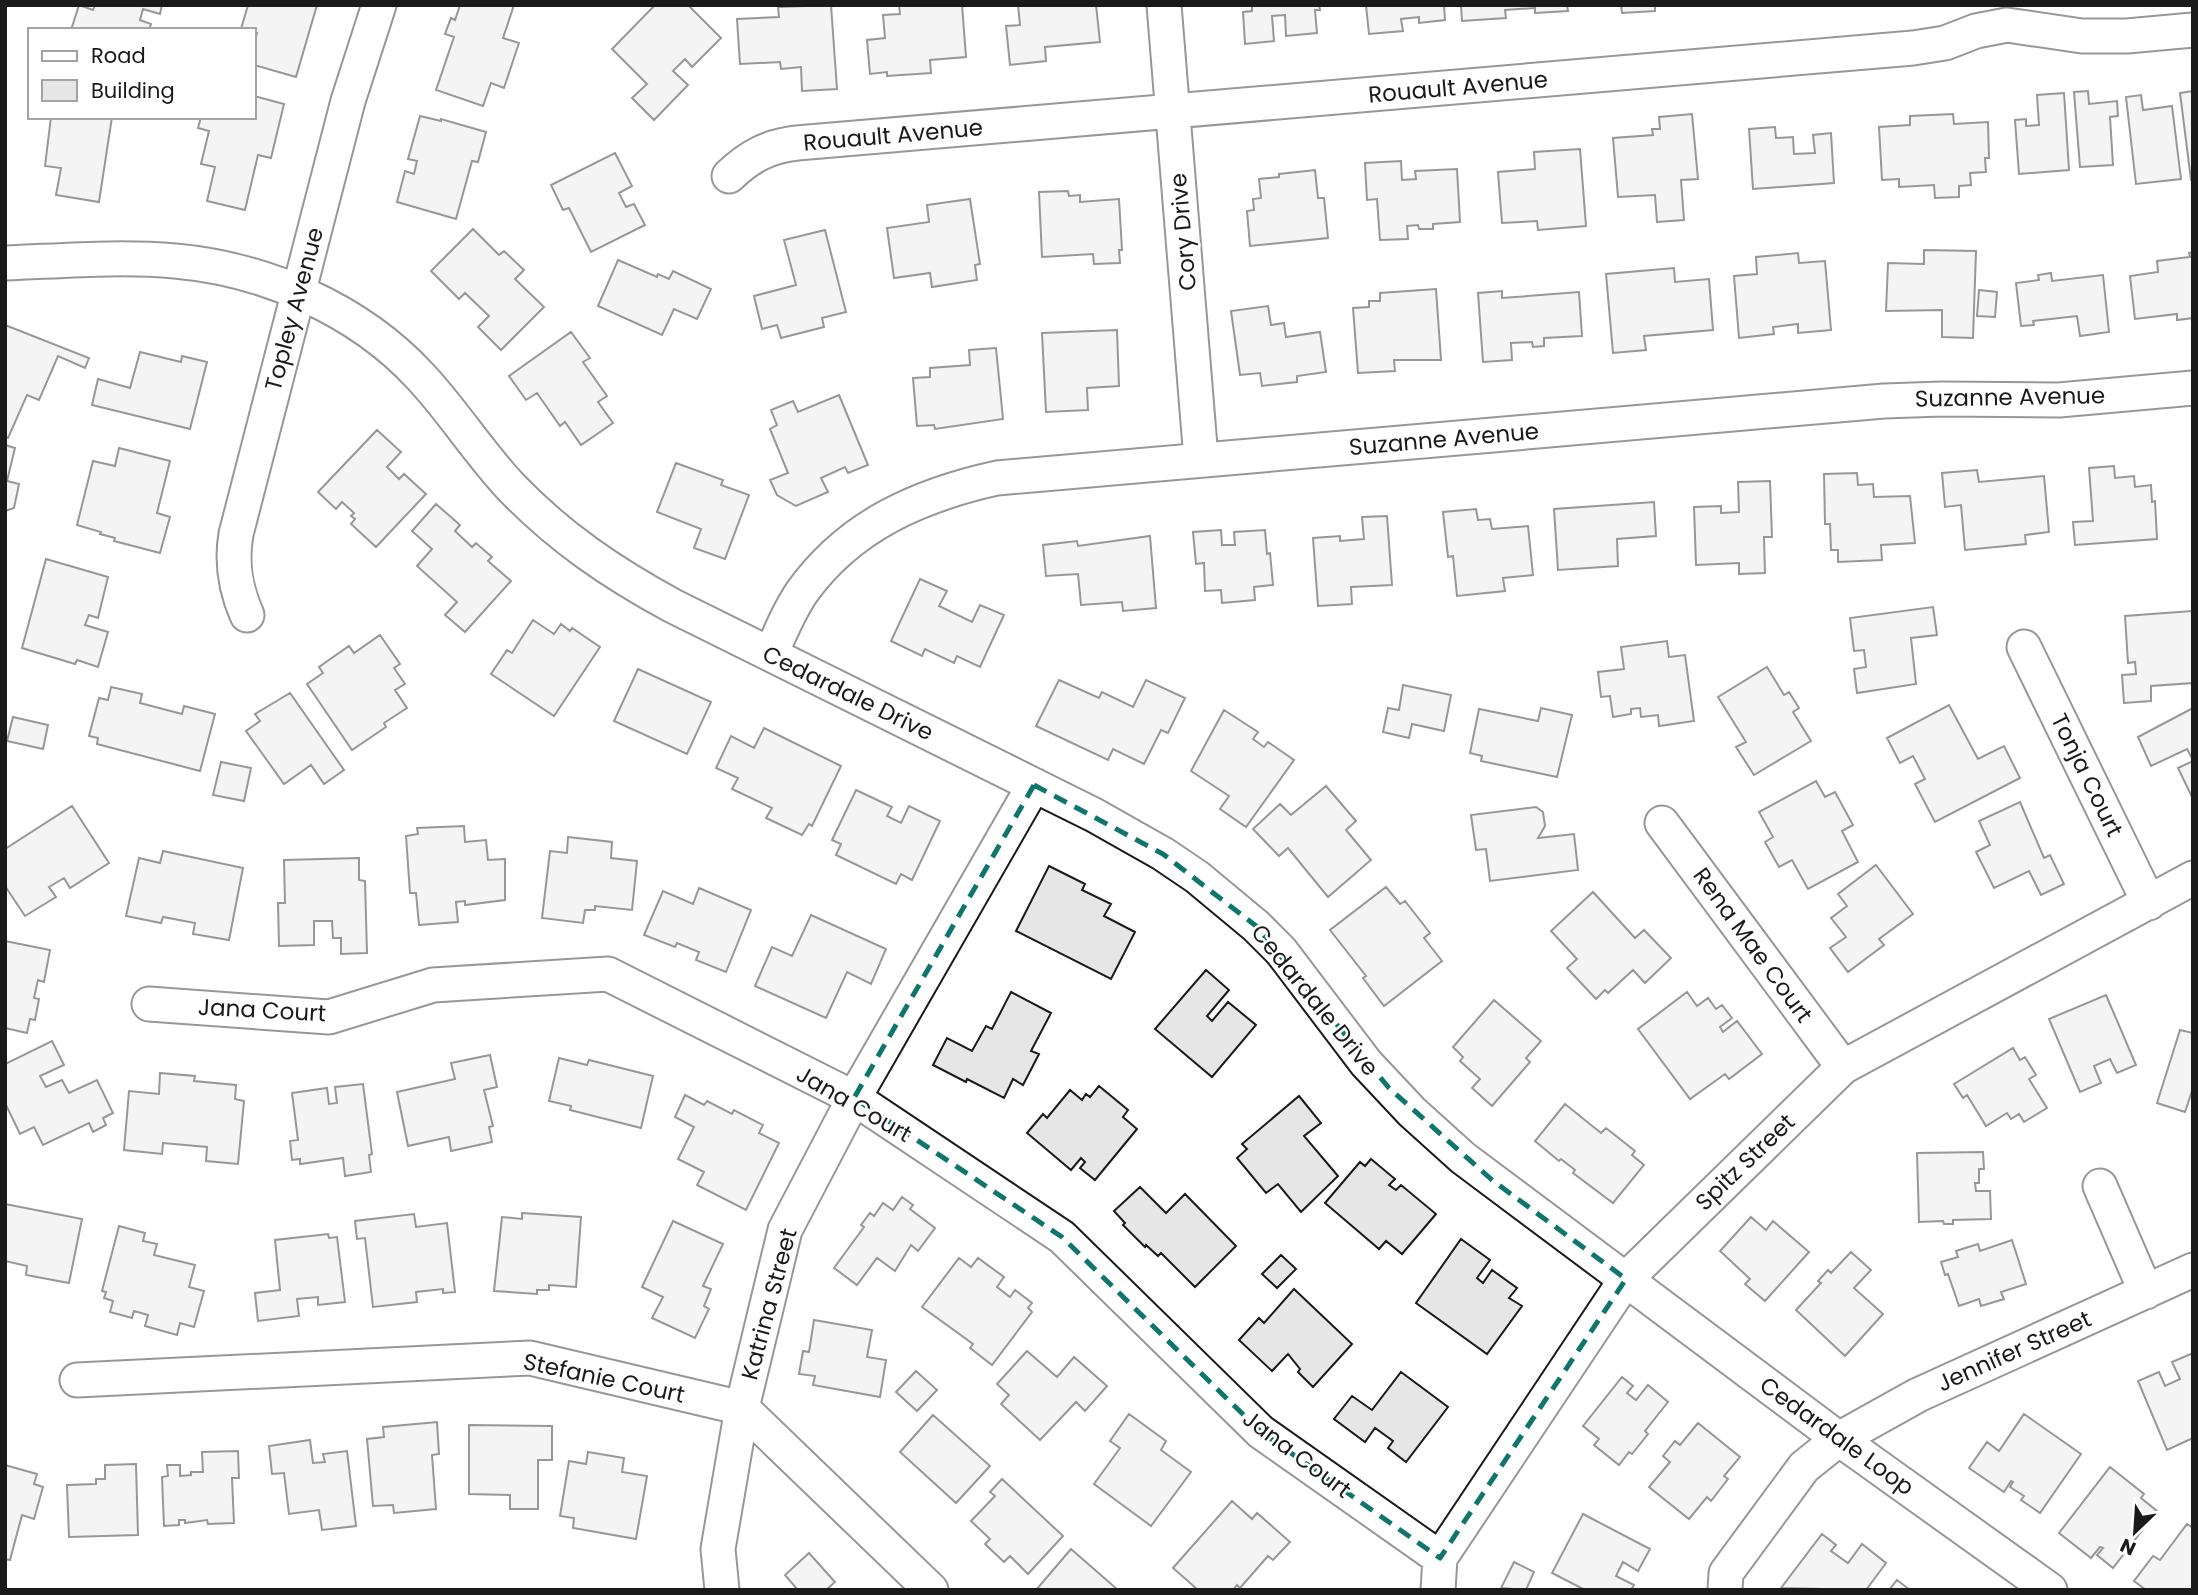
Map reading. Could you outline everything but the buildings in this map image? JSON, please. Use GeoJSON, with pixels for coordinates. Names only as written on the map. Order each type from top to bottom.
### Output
{"type":"FeatureCollection","features":[{"type":"Feature","properties":{"kind":"street","name":"Topley Avenue"},"geometry":{"type":"LineString","coordinates":[[247,615],[235,584],[233,549],[348,101],[379,5]]}},
{"type":"Feature","properties":{"kind":"street","name":"Cory Drive"},"geometry":{"type":"LineString","coordinates":[[1164,5],[1201,459]]}},
{"type":"Feature","properties":{"kind":"street","name":"Rouault Avenue"},"geometry":{"type":"LineString","coordinates":[[729,176],[754,155],[783,145],[1913,48],[1945,43],[2009,15],[2082,36],[2127,36],[2193,30]]}},
{"type":"Feature","properties":{"kind":"street","name":"Cedardale Drive"},"geometry":{"type":"LineString","coordinates":[[5,263],[144,259],[174,261],[226,269],[298,291],[343,315],[395,352],[419,374],[511,486],[588,556],[643,590],[1136,838],[1197,877],[1229,902],[1281,951],[1366,1063],[1412,1112],[1492,1180],[1626,1279]]}},
{"type":"Feature","properties":{"kind":"street","name":"Suzanne Avenue"},"geometry":{"type":"LineString","coordinates":[[771,654],[801,594],[853,538],[923,499],[998,478],[1884,401],[2059,400],[2193,388]]}},
{"type":"Feature","properties":{"kind":"street","name":"Tonja Court"},"geometry":{"type":"LineString","coordinates":[[2025,647],[2148,903]]}},
{"type":"Feature","properties":{"kind":"street","name":"Katrina Street"},"geometry":{"type":"LineString","coordinates":[[722,1590],[718,1549],[742,1408],[785,1230],[854,1098],[1034,785]]}},
{"type":"Feature","properties":{"kind":"street","name":"Rena Mae Court"},"geometry":{"type":"LineString","coordinates":[[1662,823],[1843,1067]]}},
{"type":"Feature","properties":{"kind":"street","name":"Spitz Street"},"geometry":{"type":"LineString","coordinates":[[1439,1574],[1626,1279],[1843,1067],[2193,878]]}},
{"type":"Feature","properties":{"kind":"street","name":"Jana Court"},"geometry":{"type":"LineString","coordinates":[[149,1004],[329,1017],[433,985],[608,974],[854,1098],[1062,1237],[1261,1432],[1439,1574]]}},
{"type":"Feature","properties":{"kind":"street"},"geometry":{"type":"LineString","coordinates":[[2100,1186],[2146,1292]]}},
{"type":"Feature","properties":{"kind":"street","name":"Jennifer Street"},"geometry":{"type":"LineString","coordinates":[[1725,1590],[1726,1573],[1804,1467],[1839,1439],[1918,1395],[2193,1270]]}},
{"type":"Feature","properties":{"kind":"street","name":"Cedardale Loop"},"geometry":{"type":"LineString","coordinates":[[1626,1279],[1839,1439],[2050,1590]]}},
{"type":"Feature","properties":{"kind":"street","name":"Stefanie Court"},"geometry":{"type":"LineString","coordinates":[[77,1380],[530,1358],[742,1408]]}},
{"type":"Feature","properties":{"kind":"street"},"geometry":{"type":"LineString","coordinates":[[742,1408],[931,1590]]}},
{"type":"Feature","properties":{"kind":"highlighted area"},"geometry":{"type":"Polygon","coordinates":[[[1034,785],[1163,854],[1256,926],[1389,1088],[1492,1180],[1626,1279],[1440,1558],[1261,1432],[1062,1237],[854,1098],[1034,785]]]}}]}
